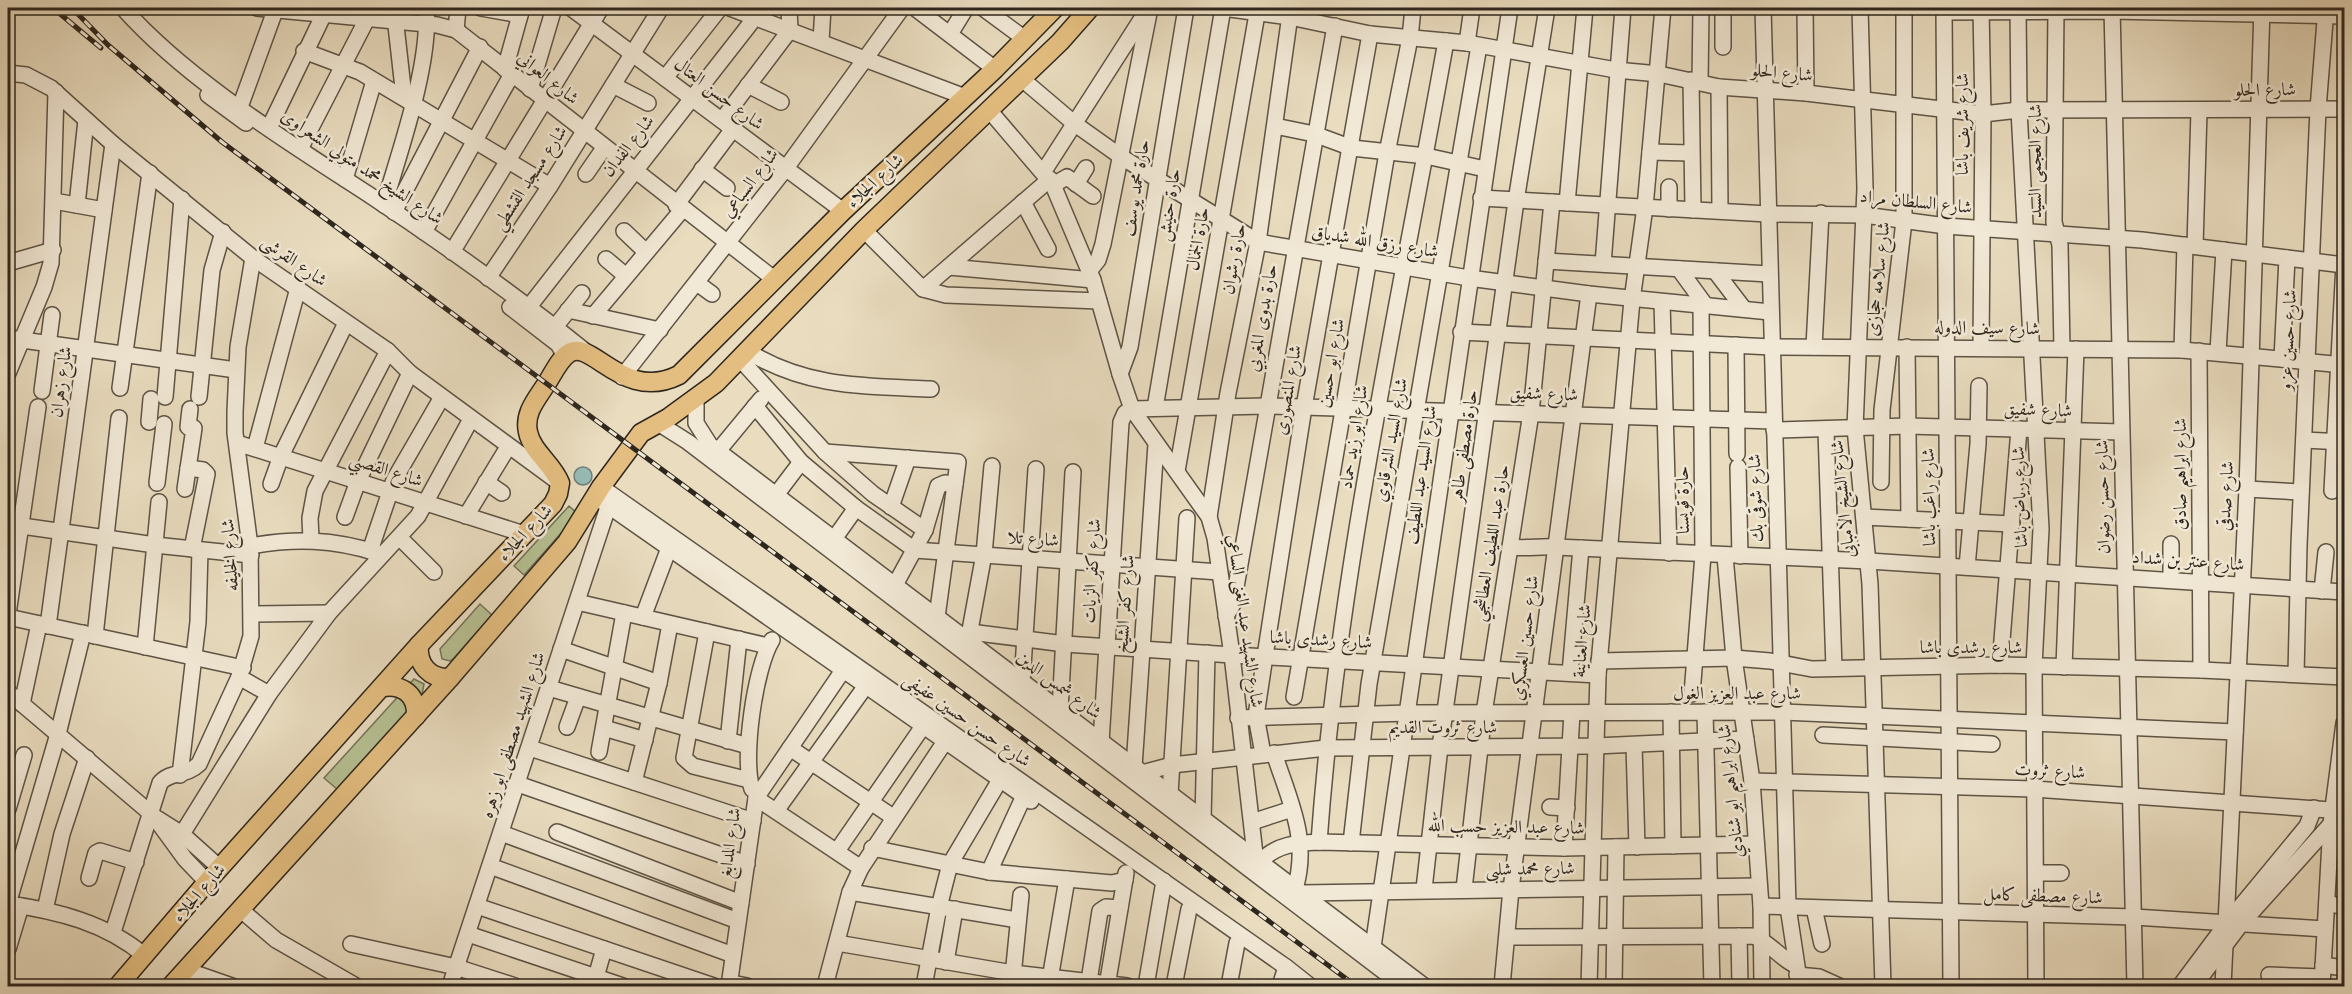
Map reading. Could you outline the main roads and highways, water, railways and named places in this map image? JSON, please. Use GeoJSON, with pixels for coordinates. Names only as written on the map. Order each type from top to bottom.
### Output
{"type":"FeatureCollection","features":[{"type":"Feature","properties":{"kind":"main road","name":"شارع الجلاء"},"geometry":{"type":"LineString","coordinates":[[118,987],[207,882],[419,645],[556,500],[560,483],[533,445],[527,422],[531,406],[565,356],[574,351],[585,351],[622,376],[651,383],[670,379],[687,369],[843,211],[965,97],[1055,8]]}},
{"type":"Feature","properties":{"kind":"main road","name":"شارع الجلاء"},"geometry":{"type":"LineString","coordinates":[[171,987],[450,678],[567,542],[604,496],[641,433],[696,399],[747,351],[864,230],[1022,79],[1090,8]]}},
{"type":"Feature","properties":{"kind":"main road"},"geometry":{"type":"LineString","coordinates":[[768,286],[765,306],[782,315]]}},
{"type":"Feature","properties":{"kind":"main road"},"geometry":{"type":"LineString","coordinates":[[732,323],[745,327],[751,335],[747,351]]}},
{"type":"Feature","properties":{"kind":"main road"},"geometry":{"type":"LineString","coordinates":[[419,645],[420,660],[428,673],[450,678]]}},
{"type":"Feature","properties":{"kind":"main road"},"geometry":{"type":"LineString","coordinates":[[383,687],[392,686],[408,692],[414,699],[416,716]]}},
{"type":"Feature","properties":{"kind":"water"},"geometry":{"type":"Polygon","coordinates":[[[583,467],[589,470],[592,476],[589,482],[583,485],[577,482],[574,476],[577,470],[583,467]]]}},
{"type":"Feature","properties":{"kind":"railway"},"geometry":{"type":"LineString","coordinates":[[53,8],[101,48]]}},
{"type":"Feature","properties":{"kind":"railway"},"geometry":{"type":"LineString","coordinates":[[72,8],[108,45],[222,142],[1356,986]]}}]}
